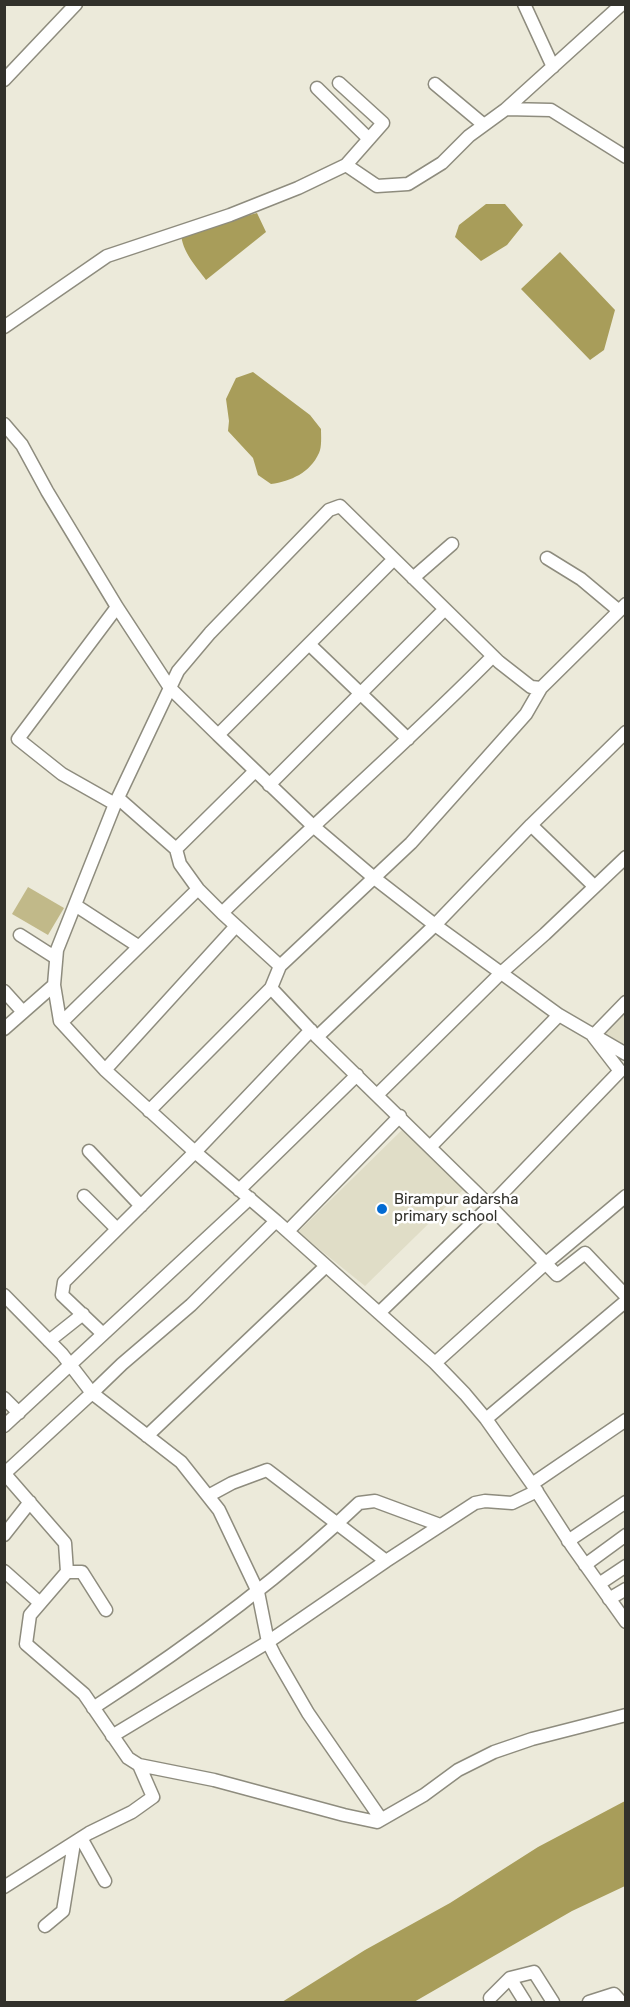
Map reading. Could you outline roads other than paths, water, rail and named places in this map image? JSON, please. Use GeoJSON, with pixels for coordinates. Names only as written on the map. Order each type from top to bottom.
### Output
{"type":"FeatureCollection","features":[{"type":"Feature","properties":{"kind":"street"},"geometry":{"type":"LineString","coordinates":[[4,80],[76,4]]}},
{"type":"Feature","properties":{"kind":"street"},"geometry":{"type":"LineString","coordinates":[[524,4],[553,67]]}},
{"type":"Feature","properties":{"kind":"street"},"geometry":{"type":"LineString","coordinates":[[346,165],[376,186],[408,184],[442,163],[470,136],[506,109],[622,4]]}},
{"type":"Feature","properties":{"kind":"street"},"geometry":{"type":"LineString","coordinates":[[4,327],[107,256],[230,215],[298,188],[346,165],[383,123],[339,83]]}},
{"type":"Feature","properties":{"kind":"street"},"geometry":{"type":"LineString","coordinates":[[435,84],[484,125]]}},
{"type":"Feature","properties":{"kind":"street"},"geometry":{"type":"LineString","coordinates":[[317,88],[369,139]]}},
{"type":"Feature","properties":{"kind":"street"},"geometry":{"type":"LineString","coordinates":[[506,109],[551,110],[626,157]]}},
{"type":"Feature","properties":{"kind":"street"},"geometry":{"type":"LineString","coordinates":[[4,424],[22,445],[117,607],[170,688],[268,785],[373,877],[559,1015],[626,1054]]}},
{"type":"Feature","properties":{"kind":"street"},"geometry":{"type":"LineString","coordinates":[[541,688],[531,687],[493,656],[340,506],[329,510],[210,633],[178,671],[117,801],[57,950],[54,985],[62,1023],[105,1070],[435,1363],[486,1419],[626,1622]]}},
{"type":"Feature","properties":{"kind":"street"},"geometry":{"type":"LineString","coordinates":[[413,578],[452,544]]}},
{"type":"Feature","properties":{"kind":"street"},"geometry":{"type":"LineString","coordinates":[[149,1111],[271,988],[280,966],[411,843],[526,714],[541,688],[622,607],[547,558]]}},
{"type":"Feature","properties":{"kind":"street"},"geometry":{"type":"LineString","coordinates":[[218,735],[394,559]]}},
{"type":"Feature","properties":{"kind":"street"},"geometry":{"type":"LineString","coordinates":[[117,607],[18,739],[62,774],[117,801],[176,849],[180,864],[198,889],[280,966]]}},
{"type":"Feature","properties":{"kind":"street"},"geometry":{"type":"LineString","coordinates":[[268,785],[445,609]]}},
{"type":"Feature","properties":{"kind":"street"},"geometry":{"type":"LineString","coordinates":[[310,645],[408,740]]}},
{"type":"Feature","properties":{"kind":"street"},"geometry":{"type":"LineString","coordinates":[[222,913],[408,740],[493,656]]}},
{"type":"Feature","properties":{"kind":"street"},"geometry":{"type":"LineString","coordinates":[[103,1334],[62,1295],[64,1282],[314,1034],[435,925],[531,825],[626,732]]}},
{"type":"Feature","properties":{"kind":"street"},"geometry":{"type":"LineString","coordinates":[[176,849],[255,771]]}},
{"type":"Feature","properties":{"kind":"street"},"geometry":{"type":"LineString","coordinates":[[531,825],[594,886]]}},
{"type":"Feature","properties":{"kind":"street"},"geometry":{"type":"LineString","coordinates":[[377,1095],[501,973],[626,856]]}},
{"type":"Feature","properties":{"kind":"street"},"geometry":{"type":"LineString","coordinates":[[62,1023],[198,889]]}},
{"type":"Feature","properties":{"kind":"street"},"geometry":{"type":"LineString","coordinates":[[75,905],[138,946]]}},
{"type":"Feature","properties":{"kind":"street"},"geometry":{"type":"LineString","coordinates":[[105,1070],[236,926]]}},
{"type":"Feature","properties":{"kind":"street"},"geometry":{"type":"LineString","coordinates":[[20,935],[56,958]]}},
{"type":"Feature","properties":{"kind":"street"},"geometry":{"type":"LineString","coordinates":[[4,1029],[54,985]]}},
{"type":"Feature","properties":{"kind":"street"},"geometry":{"type":"LineString","coordinates":[[271,988],[314,1034],[400,1116],[557,1275],[585,1253],[626,1296]]}},
{"type":"Feature","properties":{"kind":"street"},"geometry":{"type":"LineString","coordinates":[[4,991],[23,1012]]}},
{"type":"Feature","properties":{"kind":"street"},"geometry":{"type":"LineString","coordinates":[[592,1036],[626,1002]]}},
{"type":"Feature","properties":{"kind":"street"},"geometry":{"type":"LineString","coordinates":[[430,1147],[559,1015]]}},
{"type":"Feature","properties":{"kind":"street"},"geometry":{"type":"LineString","coordinates":[[379,1313],[490,1206],[620,1071],[592,1036]]}},
{"type":"Feature","properties":{"kind":"street"},"geometry":{"type":"LineString","coordinates":[[239,1190],[357,1075]]}},
{"type":"Feature","properties":{"kind":"street"},"geometry":{"type":"LineString","coordinates":[[288,1231],[400,1116]]}},
{"type":"Feature","properties":{"kind":"street"},"geometry":{"type":"LineString","coordinates":[[89,1151],[141,1206]]}},
{"type":"Feature","properties":{"kind":"street"},"geometry":{"type":"LineString","coordinates":[[84,1196],[117,1229]]}},
{"type":"Feature","properties":{"kind":"street"},"geometry":{"type":"LineString","coordinates":[[435,1363],[546,1263],[626,1196]]}},
{"type":"Feature","properties":{"kind":"street"},"geometry":{"type":"LineString","coordinates":[[4,1426],[250,1198]]}},
{"type":"Feature","properties":{"kind":"street"},"geometry":{"type":"LineString","coordinates":[[68,1572],[65,1543],[5,1473],[122,1364],[191,1305],[276,1221]]}},
{"type":"Feature","properties":{"kind":"street"},"geometry":{"type":"LineString","coordinates":[[147,1436],[327,1266]]}},
{"type":"Feature","properties":{"kind":"street"},"geometry":{"type":"LineString","coordinates":[[4,1295],[70,1364],[92,1393],[181,1462],[219,1510],[258,1592],[268,1641],[308,1713],[381,1819]]}},
{"type":"Feature","properties":{"kind":"street"},"geometry":{"type":"LineString","coordinates":[[486,1419],[626,1301]]}},
{"type":"Feature","properties":{"kind":"street"},"geometry":{"type":"LineString","coordinates":[[49,1341],[83,1314]]}},
{"type":"Feature","properties":{"kind":"street"},"geometry":{"type":"LineString","coordinates":[[4,1398],[19,1413]]}},
{"type":"Feature","properties":{"kind":"street"},"geometry":{"type":"LineString","coordinates":[[112,1736],[268,1641],[475,1503],[485,1501],[512,1503],[626,1420]]}},
{"type":"Feature","properties":{"kind":"street"},"geometry":{"type":"LineString","coordinates":[[208,1497],[232,1483],[267,1470],[386,1561]]}},
{"type":"Feature","properties":{"kind":"street"},"geometry":{"type":"LineString","coordinates":[[93,1708],[162,1663],[258,1592],[360,1503],[375,1501],[440,1526]]}},
{"type":"Feature","properties":{"kind":"street"},"geometry":{"type":"LineString","coordinates":[[4,1535],[30,1502]]}},
{"type":"Feature","properties":{"kind":"street"},"geometry":{"type":"LineString","coordinates":[[568,1541],[626,1502]]}},
{"type":"Feature","properties":{"kind":"street"},"geometry":{"type":"LineString","coordinates":[[585,1565],[626,1535]]}},
{"type":"Feature","properties":{"kind":"street"},"geometry":{"type":"LineString","coordinates":[[599,1584],[626,1566]]}},
{"type":"Feature","properties":{"kind":"street"},"geometry":{"type":"LineString","coordinates":[[4,1571],[40,1603]]}},
{"type":"Feature","properties":{"kind":"street"},"geometry":{"type":"LineString","coordinates":[[106,1610],[82,1572],[68,1572],[30,1615],[26,1644],[84,1694],[128,1758],[139,1765],[214,1780],[344,1815],[377,1821],[424,1796],[458,1770],[494,1752],[626,1715]]}},
{"type":"Feature","properties":{"kind":"street"},"geometry":{"type":"LineString","coordinates":[[609,1599],[626,1589]]}},
{"type":"Feature","properties":{"kind":"street"},"geometry":{"type":"LineString","coordinates":[[4,1887],[77,1841],[132,1812],[153,1797],[139,1765]]}},
{"type":"Feature","properties":{"kind":"street"},"geometry":{"type":"LineString","coordinates":[[77,1841],[105,1881]]}},
{"type":"Feature","properties":{"kind":"street"},"geometry":{"type":"LineString","coordinates":[[45,1926],[63,1911],[77,1841]]}},
{"type":"Feature","properties":{"kind":"street"},"geometry":{"type":"LineString","coordinates":[[490,1998],[510,1978],[534,1972],[554,2002]]}},
{"type":"Feature","properties":{"kind":"street"},"geometry":{"type":"LineString","coordinates":[[510,1978],[525,2002]]}},
{"type":"Feature","properties":{"kind":"street"},"geometry":{"type":"LineString","coordinates":[[590,2002],[614,1994],[621,2002]]}},
{"type":"Feature","properties":{"kind":"place","name":"Birampur adarsha primary school"},"geometry":{"type":"Point","coordinates":[382,1209]}}]}
